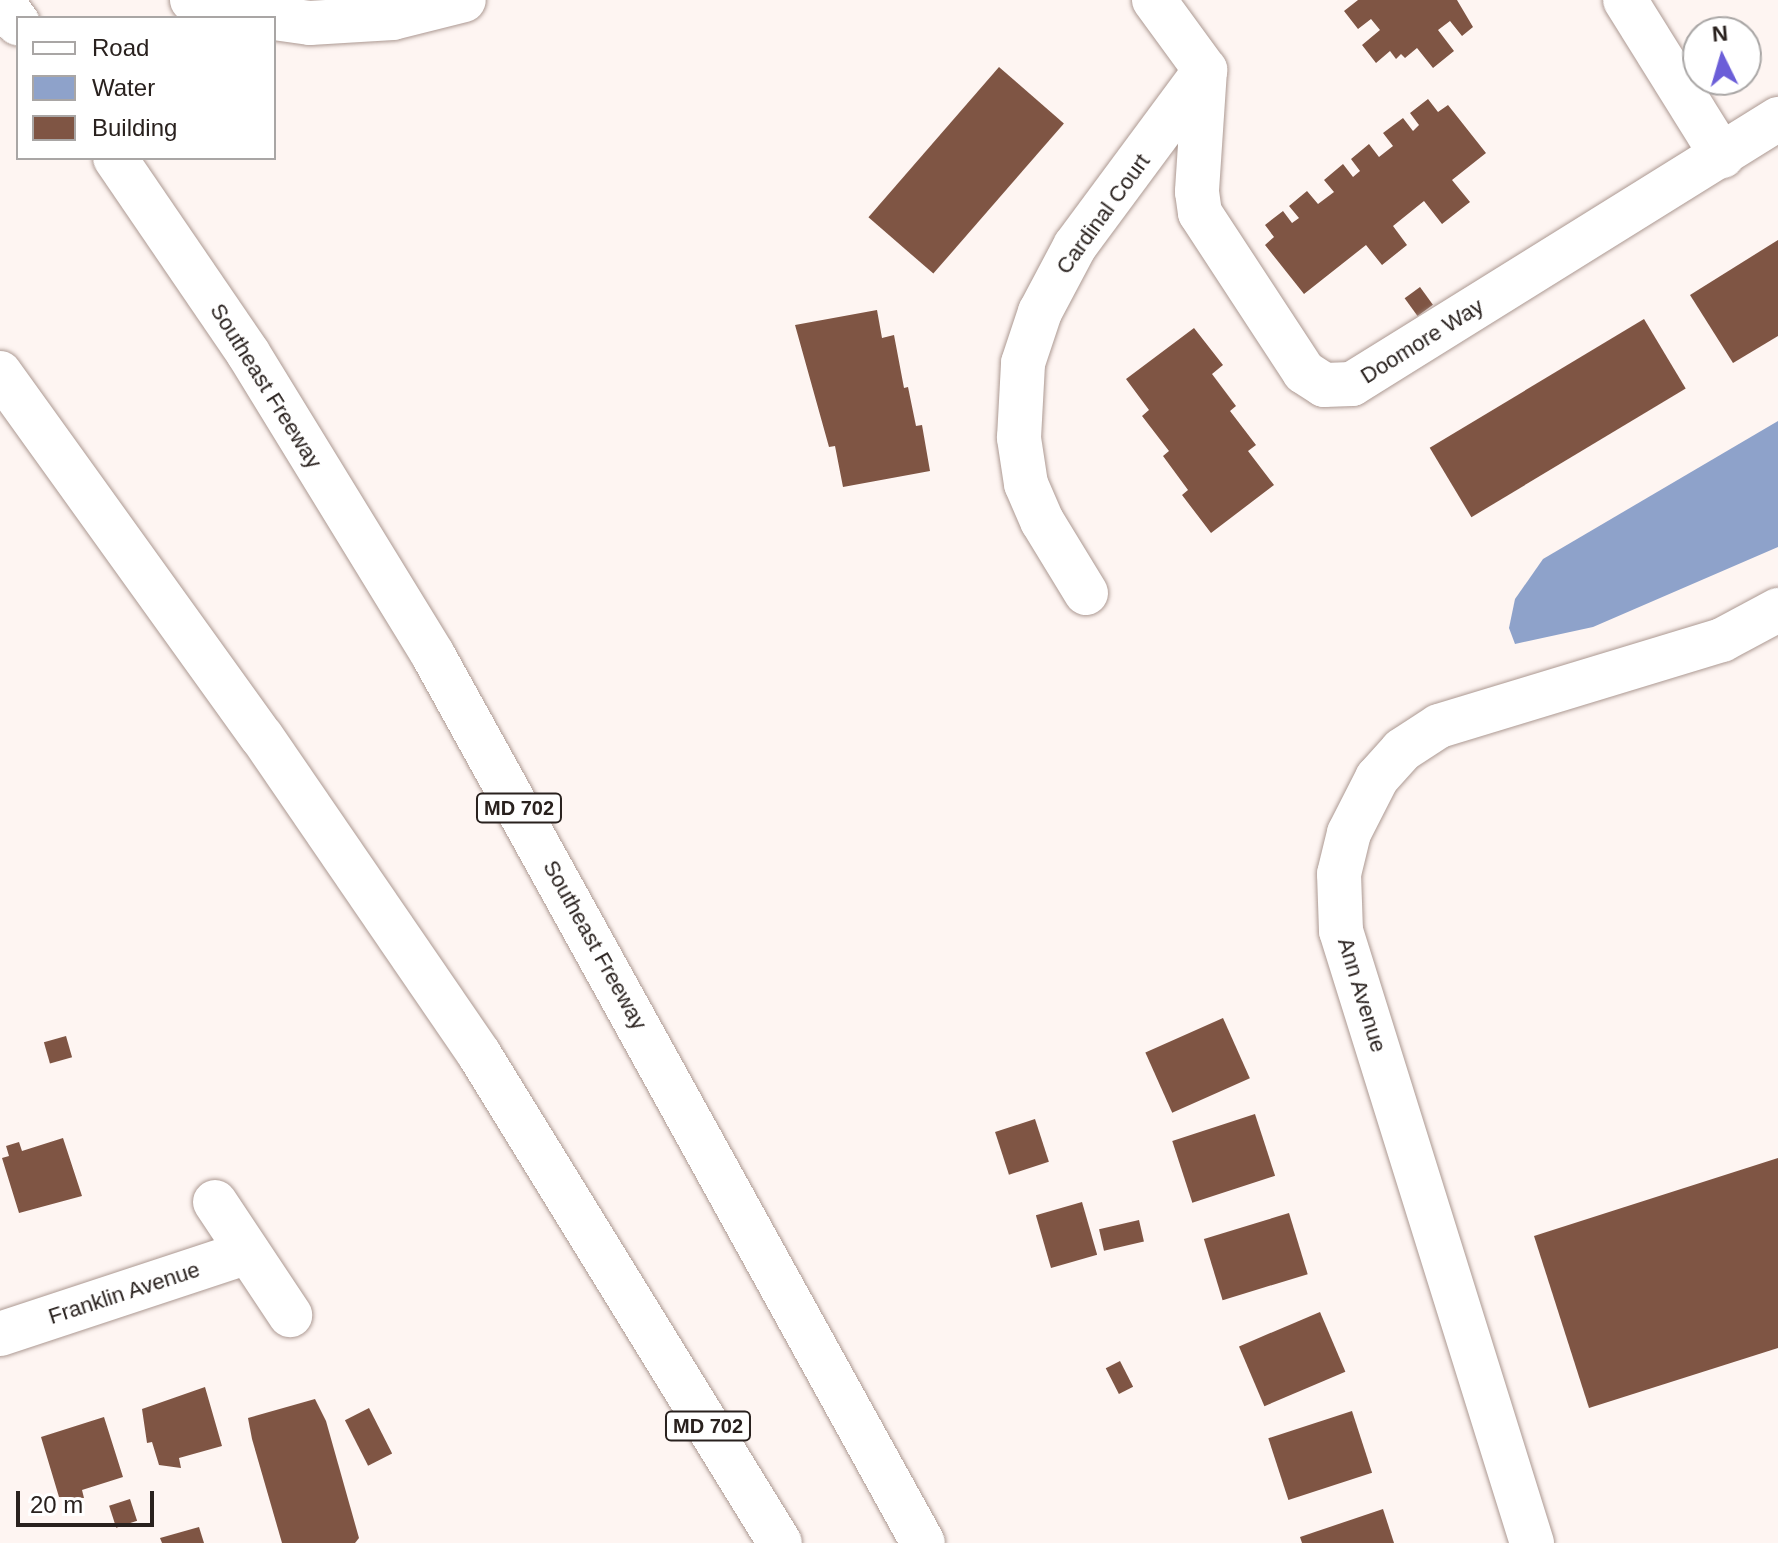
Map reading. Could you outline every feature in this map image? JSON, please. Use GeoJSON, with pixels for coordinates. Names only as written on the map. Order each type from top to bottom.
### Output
{"type":"FeatureCollection","features":[{"type":"Feature","properties":{"kind":"main road"},"geometry":{"type":"LineString","coordinates":[[1,0],[16,20]]}},
{"type":"Feature","properties":{"kind":"main road"},"geometry":{"type":"LineString","coordinates":[[192,0],[264,16]]}},
{"type":"Feature","properties":{"kind":"main road"},"geometry":{"type":"LineString","coordinates":[[276,18],[310,23],[393,18],[464,0]]}},
{"type":"Feature","properties":{"kind":"main road"},"geometry":{"type":"LineString","coordinates":[[1154,0],[1205,70]]}},
{"type":"Feature","properties":{"kind":"main road"},"geometry":{"type":"LineString","coordinates":[[1625,0],[1722,156]]}},
{"type":"Feature","properties":{"kind":"main road","name":"Doomore Way"},"geometry":{"type":"LineString","coordinates":[[1205,70],[1197,192],[1200,213],[1304,372],[1324,385],[1352,384],[1778,119]]}},
{"type":"Feature","properties":{"kind":"main road","name":"Cardinal Court"},"geometry":{"type":"LineString","coordinates":[[1086,593],[1042,521],[1026,484],[1019,438],[1023,363],[1040,312],[1075,246],[1205,70]]}},
{"type":"Feature","properties":{"kind":"main road","name":"Southeast Freeway"},"geometry":{"type":"LineString","coordinates":[[116,160],[248,353],[433,655],[923,1543]]}},
{"type":"Feature","properties":{"kind":"main road","name":"MD 702"},"geometry":{"type":"LineString","coordinates":[[0,373],[262,737],[479,1054],[780,1543]]}},
{"type":"Feature","properties":{"kind":"main road","name":"Ann Avenue"},"geometry":{"type":"LineString","coordinates":[[1532,1543],[1341,931],[1339,874],[1349,833],[1377,778],[1402,750],[1439,726],[1722,640],[1778,610]]}},
{"type":"Feature","properties":{"kind":"main road"},"geometry":{"type":"LineString","coordinates":[[215,1202],[290,1315]]}},
{"type":"Feature","properties":{"kind":"main road","name":"Franklin Avenue"},"geometry":{"type":"LineString","coordinates":[[0,1334],[248,1252]]}},
{"type":"Feature","properties":{"kind":"water"},"geometry":{"type":"Polygon","coordinates":[[[1778,421],[1778,547],[1593,627],[1515,644],[1509,628],[1515,599],[1543,559],[1778,421]]]}},
{"type":"Feature","properties":{"kind":"building"},"geometry":{"type":"Polygon","coordinates":[[[1358,0],[1457,0],[1473,27],[1462,36],[1450,21],[1438,30],[1454,51],[1433,68],[1417,48],[1405,58],[1401,54],[1396,59],[1390,51],[1376,63],[1362,45],[1380,30],[1371,19],[1358,29],[1344,11],[1358,0]]]}},
{"type":"Feature","properties":{"kind":"building"},"geometry":{"type":"Polygon","coordinates":[[[999,67],[1064,123],[933,274],[868,217],[999,67]]]}},
{"type":"Feature","properties":{"kind":"building"},"geometry":{"type":"Polygon","coordinates":[[[1428,99],[1438,112],[1448,105],[1486,153],[1452,180],[1470,202],[1442,224],[1424,201],[1393,226],[1407,245],[1382,265],[1366,245],[1304,294],[1265,245],[1274,237],[1265,225],[1283,211],[1292,223],[1299,218],[1289,206],[1307,191],[1318,204],[1334,192],[1324,180],[1343,164],[1353,177],[1360,171],[1351,159],[1369,144],[1379,157],[1393,146],[1383,133],[1403,118],[1413,131],[1419,125],[1410,113],[1428,99]]]}},
{"type":"Feature","properties":{"kind":"building"},"geometry":{"type":"Polygon","coordinates":[[[1778,240],[1778,336],[1733,363],[1690,295],[1778,240]]]}},
{"type":"Feature","properties":{"kind":"building"},"geometry":{"type":"Polygon","coordinates":[[[1420,287],[1433,305],[1418,316],[1405,298],[1420,287]]]}},
{"type":"Feature","properties":{"kind":"building"},"geometry":{"type":"Polygon","coordinates":[[[877,310],[882,338],[894,335],[904,388],[908,387],[916,426],[922,425],[930,471],[843,487],[835,446],[829,447],[795,325],[877,310]]]}},
{"type":"Feature","properties":{"kind":"building"},"geometry":{"type":"Polygon","coordinates":[[[1644,319],[1686,388],[1471,517],[1430,448],[1644,319]]]}},
{"type":"Feature","properties":{"kind":"building"},"geometry":{"type":"Polygon","coordinates":[[[1194,328],[1223,365],[1212,374],[1236,406],[1230,411],[1256,445],[1248,451],[1274,485],[1211,533],[1182,495],[1188,490],[1163,456],[1169,451],[1142,416],[1149,410],[1126,379],[1194,328]]]}},
{"type":"Feature","properties":{"kind":"building"},"geometry":{"type":"Polygon","coordinates":[[[1223,1018],[1250,1078],[1172,1113],[1145,1053],[1223,1018]]]}},
{"type":"Feature","properties":{"kind":"building"},"geometry":{"type":"Polygon","coordinates":[[[66,1036],[72,1057],[50,1063],[44,1042],[66,1036]]]}},
{"type":"Feature","properties":{"kind":"building"},"geometry":{"type":"Polygon","coordinates":[[[1255,1114],[1275,1176],[1192,1203],[1172,1141],[1255,1114]]]}},
{"type":"Feature","properties":{"kind":"building"},"geometry":{"type":"Polygon","coordinates":[[[1035,1119],[1049,1162],[1009,1175],[995,1132],[1035,1119]]]}},
{"type":"Feature","properties":{"kind":"building"},"geometry":{"type":"Polygon","coordinates":[[[63,1138],[82,1196],[19,1213],[2,1158],[9,1156],[6,1146],[19,1142],[22,1151],[63,1138]]]}},
{"type":"Feature","properties":{"kind":"building"},"geometry":{"type":"Polygon","coordinates":[[[1778,1158],[1778,1348],[1589,1408],[1534,1236],[1778,1158]]]}},
{"type":"Feature","properties":{"kind":"building"},"geometry":{"type":"Polygon","coordinates":[[[1082,1202],[1097,1255],[1051,1268],[1036,1215],[1082,1202]]]}},
{"type":"Feature","properties":{"kind":"building"},"geometry":{"type":"Polygon","coordinates":[[[1289,1213],[1308,1274],[1223,1300],[1204,1239],[1289,1213]]]}},
{"type":"Feature","properties":{"kind":"building"},"geometry":{"type":"Polygon","coordinates":[[[1139,1220],[1144,1241],[1104,1251],[1099,1229],[1139,1220]]]}},
{"type":"Feature","properties":{"kind":"building"},"geometry":{"type":"Polygon","coordinates":[[[1320,1312],[1345,1372],[1264,1406],[1239,1346],[1320,1312]]]}},
{"type":"Feature","properties":{"kind":"building"},"geometry":{"type":"Polygon","coordinates":[[[1120,1361],[1133,1387],[1119,1394],[1106,1368],[1120,1361]]]}},
{"type":"Feature","properties":{"kind":"building"},"geometry":{"type":"Polygon","coordinates":[[[205,1387],[222,1446],[179,1458],[181,1468],[159,1465],[152,1442],[147,1443],[142,1409],[205,1387]]]}},
{"type":"Feature","properties":{"kind":"building"},"geometry":{"type":"Polygon","coordinates":[[[315,1399],[326,1421],[359,1538],[355,1543],[282,1543],[252,1439],[248,1418],[315,1399]]]}},
{"type":"Feature","properties":{"kind":"building"},"geometry":{"type":"Polygon","coordinates":[[[369,1408],[392,1453],[368,1466],[345,1420],[369,1408]]]}},
{"type":"Feature","properties":{"kind":"building"},"geometry":{"type":"Polygon","coordinates":[[[1352,1411],[1372,1473],[1288,1500],[1268,1438],[1352,1411]]]}},
{"type":"Feature","properties":{"kind":"building"},"geometry":{"type":"Polygon","coordinates":[[[104,1417],[123,1477],[82,1490],[84,1498],[59,1497],[41,1437],[104,1417]]]}},
{"type":"Feature","properties":{"kind":"building"},"geometry":{"type":"Polygon","coordinates":[[[130,1499],[137,1521],[116,1528],[109,1506],[130,1499]]]}},
{"type":"Feature","properties":{"kind":"building"},"geometry":{"type":"Polygon","coordinates":[[[1383,1509],[1394,1543],[1302,1543],[1300,1537],[1383,1509]]]}},
{"type":"Feature","properties":{"kind":"building"},"geometry":{"type":"Polygon","coordinates":[[[199,1527],[204,1543],[162,1543],[160,1538],[199,1527]]]}}]}
